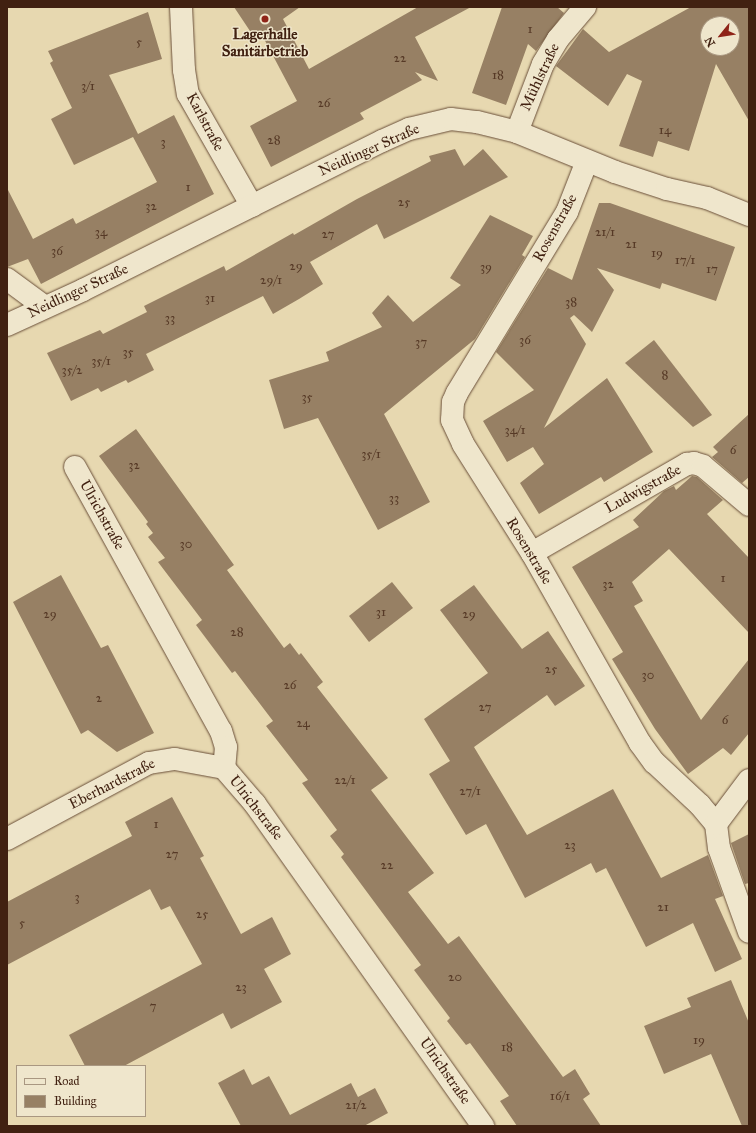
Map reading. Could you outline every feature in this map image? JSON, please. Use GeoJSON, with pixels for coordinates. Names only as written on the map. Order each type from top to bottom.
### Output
{"type":"FeatureCollection","features":[{"type":"Feature","properties":{"kind":"street","name":"Karlstraße"},"geometry":{"type":"LineString","coordinates":[[181,7],[184,70],[188,94],[252,206]]}},
{"type":"Feature","properties":{"kind":"street","name":"Mühlstraße"},"geometry":{"type":"LineString","coordinates":[[517,132],[543,64],[558,39],[585,7]]}},
{"type":"Feature","properties":{"kind":"street","name":"Neidlinger Straße"},"geometry":{"type":"LineString","coordinates":[[7,325],[45,308],[382,141],[432,122],[451,119],[477,122],[517,132],[587,161],[667,189],[708,198],[749,215]]}},
{"type":"Feature","properties":{"kind":"street","name":"Rosenstraße"},"geometry":{"type":"LineString","coordinates":[[587,161],[566,212],[453,402],[454,428],[532,552],[645,750],[716,824]]}},
{"type":"Feature","properties":{"kind":"street"},"geometry":{"type":"LineString","coordinates":[[7,279],[45,308]]}},
{"type":"Feature","properties":{"kind":"street","name":"Ludwigstraße"},"geometry":{"type":"LineString","coordinates":[[532,552],[687,464],[694,463],[703,466],[749,505]]}},
{"type":"Feature","properties":{"kind":"street","name":"Ulrichstraße"},"geometry":{"type":"LineString","coordinates":[[75,467],[221,731],[226,747],[224,768],[255,804],[483,1126]]}},
{"type":"Feature","properties":{"kind":"street","name":"Eberhardstraße"},"geometry":{"type":"LineString","coordinates":[[7,839],[149,763],[175,759],[224,768]]}},
{"type":"Feature","properties":{"kind":"street"},"geometry":{"type":"LineString","coordinates":[[749,780],[716,824],[719,848],[749,932]]}},
{"type":"Feature","properties":{"kind":"building"},"geometry":{"type":"Polygon","coordinates":[[[234,7],[300,7],[283,19],[309,69],[418,7],[471,7],[415,37],[438,81],[415,72],[422,80],[360,113],[364,119],[271,167],[250,126],[297,101],[262,35],[256,40],[234,7]]]}},
{"type":"Feature","properties":{"kind":"building"},"geometry":{"type":"Polygon","coordinates":[[[502,7],[557,7],[564,13],[536,51],[528,44],[506,105],[472,93],[502,7]]]}},
{"type":"Feature","properties":{"kind":"building"},"geometry":{"type":"Polygon","coordinates":[[[691,7],[749,7],[749,121],[716,64],[689,151],[658,141],[653,157],[619,146],[642,81],[627,74],[608,106],[556,66],[583,29],[609,52],[691,7]]]}},
{"type":"Feature","properties":{"kind":"building"},"geometry":{"type":"Polygon","coordinates":[[[148,12],[162,59],[109,75],[138,134],[174,115],[214,194],[41,284],[28,259],[7,267],[7,188],[33,239],[73,218],[76,224],[157,182],[133,137],[74,165],[51,119],[72,108],[50,63],[53,61],[48,51],[148,12]]]}},
{"type":"Feature","properties":{"kind":"building"},"geometry":{"type":"Polygon","coordinates":[[[455,149],[464,166],[483,149],[508,177],[384,239],[377,224],[310,262],[323,284],[299,299],[273,314],[263,296],[146,354],[154,370],[128,383],[126,380],[101,392],[98,388],[71,401],[47,353],[100,330],[103,334],[147,312],[144,306],[224,266],[226,271],[293,233],[294,235],[357,199],[431,161],[429,156],[455,149]]]}},
{"type":"Feature","properties":{"kind":"building"},"geometry":{"type":"Polygon","coordinates":[[[599,203],[610,203],[735,247],[716,301],[662,283],[660,289],[597,268],[614,290],[592,332],[574,315],[570,318],[586,344],[544,428],[607,378],[653,452],[604,482],[601,477],[539,514],[520,483],[544,464],[533,447],[507,462],[483,421],[534,390],[496,352],[548,268],[572,280],[599,203]]]}},
{"type":"Feature","properties":{"kind":"building"},"geometry":{"type":"Polygon","coordinates":[[[490,215],[533,236],[522,255],[525,257],[475,339],[384,414],[430,502],[378,530],[318,418],[284,429],[269,380],[329,361],[326,352],[382,327],[372,313],[388,295],[413,322],[461,285],[450,278],[490,215]]]}},
{"type":"Feature","properties":{"kind":"building"},"geometry":{"type":"Polygon","coordinates":[[[654,340],[712,415],[693,427],[625,363],[654,340]]]}},
{"type":"Feature","properties":{"kind":"building"},"geometry":{"type":"Polygon","coordinates":[[[749,414],[749,477],[742,483],[712,457],[718,452],[713,447],[749,414]]]}},
{"type":"Feature","properties":{"kind":"building"},"geometry":{"type":"Polygon","coordinates":[[[136,429],[234,565],[227,570],[284,648],[290,643],[299,655],[301,653],[323,682],[317,687],[388,778],[371,790],[434,873],[408,892],[448,944],[459,936],[563,1077],[575,1069],[590,1094],[583,1099],[601,1126],[517,1126],[500,1101],[509,1096],[470,1043],[466,1045],[447,1021],[450,1018],[414,970],[421,965],[341,857],[344,854],[330,836],[337,830],[302,783],[308,780],[266,726],[273,721],[235,671],[232,673],[196,625],[202,620],[158,562],[165,558],[148,537],[153,533],[146,524],[148,522],[99,456],[136,429]]]}},
{"type":"Feature","properties":{"kind":"building"},"geometry":{"type":"Polygon","coordinates":[[[692,476],[697,477],[723,500],[707,514],[749,558],[749,633],[669,549],[632,582],[643,601],[634,606],[701,720],[749,659],[749,733],[731,755],[723,748],[688,774],[655,729],[612,659],[623,652],[572,567],[639,527],[633,520],[664,491],[674,486],[676,490],[692,476]]]}},
{"type":"Feature","properties":{"kind":"building"},"geometry":{"type":"Polygon","coordinates":[[[61,575],[101,648],[108,645],[154,733],[117,752],[88,730],[81,734],[13,602],[61,575]]]}},
{"type":"Feature","properties":{"kind":"building"},"geometry":{"type":"Polygon","coordinates":[[[392,582],[413,608],[369,642],[349,616],[392,582]]]}},
{"type":"Feature","properties":{"kind":"building"},"geometry":{"type":"Polygon","coordinates":[[[474,585],[522,649],[548,631],[585,686],[555,706],[547,695],[474,747],[527,835],[613,789],[661,878],[708,855],[723,896],[715,899],[742,959],[715,972],[693,923],[646,947],[606,868],[596,873],[591,863],[525,898],[486,824],[466,835],[429,774],[450,761],[424,719],[488,673],[440,610],[474,585]]]}},
{"type":"Feature","properties":{"kind":"building"},"geometry":{"type":"Polygon","coordinates":[[[172,797],[204,856],[200,858],[241,934],[272,917],[291,954],[264,969],[282,1002],[231,1029],[223,1013],[126,1065],[84,1065],[69,1035],[202,964],[170,906],[161,910],[150,889],[7,965],[7,902],[132,836],[125,822],[172,797]]]}},
{"type":"Feature","properties":{"kind":"building"},"geometry":{"type":"Polygon","coordinates":[[[749,834],[749,883],[745,884],[731,843],[749,834]]]}},
{"type":"Feature","properties":{"kind":"building"},"geometry":{"type":"Polygon","coordinates":[[[731,980],[749,1023],[749,1126],[742,1126],[711,1054],[664,1074],[644,1026],[691,1007],[687,998],[731,980]]]}},
{"type":"Feature","properties":{"kind":"building"},"geometry":{"type":"Polygon","coordinates":[[[244,1069],[252,1085],[269,1076],[290,1115],[351,1083],[358,1097],[375,1088],[388,1113],[364,1126],[241,1126],[218,1083],[244,1069]]]}},
{"type":"Feature","properties":{"kind":"place","name":"Lagerhalle Sanitärbetrieb"},"geometry":{"type":"Point","coordinates":[265,19]}}]}
